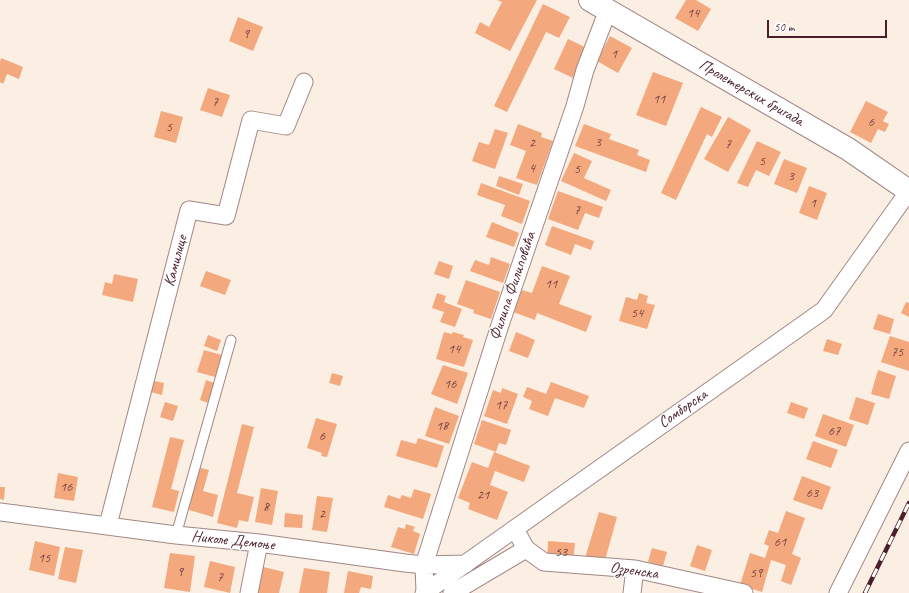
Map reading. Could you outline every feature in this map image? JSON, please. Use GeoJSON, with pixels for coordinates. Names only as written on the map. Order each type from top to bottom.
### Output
{"type":"FeatureCollection","features":[{"type":"Feature","properties":{"kind":"street","name":"Пролетерских бригада"},"geometry":{"type":"LineString","coordinates":[[599,5],[848,149],[909,191]]}},
{"type":"Feature","properties":{"kind":"street","name":"Филипа Филиповића"},"geometry":{"type":"LineString","coordinates":[[425,593],[424,565],[500,325],[575,106],[586,70],[599,5]]}},
{"type":"Feature","properties":{"kind":"street","name":"Камилице"},"geometry":{"type":"LineString","coordinates":[[108,525],[189,210],[226,216],[251,120],[286,126],[304,82]]}},
{"type":"Feature","properties":{"kind":"street","name":"Сомборска"},"geometry":{"type":"LineString","coordinates":[[425,593],[824,310],[909,191]]}},
{"type":"Feature","properties":{"kind":"street"},"geometry":{"type":"LineString","coordinates":[[838,593],[909,451]]}},
{"type":"Feature","properties":{"kind":"street","name":"Николе Демоње"},"geometry":{"type":"LineString","coordinates":[[0,512],[176,535],[259,543],[424,565],[466,564]]}},
{"type":"Feature","properties":{"kind":"street","name":"Озренска"},"geometry":{"type":"LineString","coordinates":[[514,529],[526,548],[544,562],[635,568],[744,593]]}},
{"type":"Feature","properties":{"kind":"street"},"geometry":{"type":"LineString","coordinates":[[249,593],[259,543]]}},
{"type":"Feature","properties":{"kind":"street"},"geometry":{"type":"LineString","coordinates":[[452,593],[526,548]]}},
{"type":"Feature","properties":{"kind":"street"},"geometry":{"type":"LineString","coordinates":[[632,593],[635,568]]}},
{"type":"Feature","properties":{"kind":"lane"},"geometry":{"type":"LineString","coordinates":[[176,535],[231,340]]}},
{"type":"Feature","properties":{"kind":"building"},"geometry":{"type":"Polygon","coordinates":[[[497,0],[537,0],[510,51],[475,33],[480,22],[489,27],[502,2],[497,0]]]}},
{"type":"Feature","properties":{"kind":"building"},"geometry":{"type":"Polygon","coordinates":[[[686,0],[696,0],[711,9],[698,31],[675,18],[686,0]]]}},
{"type":"Feature","properties":{"kind":"building"},"geometry":{"type":"Polygon","coordinates":[[[543,4],[570,17],[559,38],[546,32],[507,112],[494,106],[543,4]]]}},
{"type":"Feature","properties":{"kind":"building"},"geometry":{"type":"Polygon","coordinates":[[[238,17],[263,27],[253,51],[229,41],[238,17]]]}},
{"type":"Feature","properties":{"kind":"building"},"geometry":{"type":"Polygon","coordinates":[[[610,36],[632,48],[618,73],[597,61],[610,36]]]}},
{"type":"Feature","properties":{"kind":"building"},"geometry":{"type":"Polygon","coordinates":[[[568,39],[587,48],[573,78],[554,69],[568,39]]]}},
{"type":"Feature","properties":{"kind":"building"},"geometry":{"type":"Polygon","coordinates":[[[1,58],[23,67],[19,79],[7,74],[3,84],[0,82],[1,58]]]}},
{"type":"Feature","properties":{"kind":"building"},"geometry":{"type":"Polygon","coordinates":[[[653,72],[683,83],[666,126],[636,115],[653,72]]]}},
{"type":"Feature","properties":{"kind":"building"},"geometry":{"type":"Polygon","coordinates":[[[208,88],[230,95],[222,117],[200,110],[208,88]]]}},
{"type":"Feature","properties":{"kind":"building"},"geometry":{"type":"Polygon","coordinates":[[[866,101],[888,112],[883,121],[889,124],[885,132],[878,129],[871,143],[850,132],[866,101]]]}},
{"type":"Feature","properties":{"kind":"building"},"geometry":{"type":"Polygon","coordinates":[[[701,107],[722,117],[712,137],[707,134],[676,200],[661,193],[701,107]]]}},
{"type":"Feature","properties":{"kind":"building"},"geometry":{"type":"Polygon","coordinates":[[[161,111],[183,117],[176,143],[154,137],[161,111]]]}},
{"type":"Feature","properties":{"kind":"building"},"geometry":{"type":"Polygon","coordinates":[[[728,117],[751,130],[728,172],[704,159],[728,117]]]}},
{"type":"Feature","properties":{"kind":"building"},"geometry":{"type":"Polygon","coordinates":[[[518,124],[542,133],[541,137],[553,141],[537,185],[516,178],[526,151],[510,145],[518,124]]]}},
{"type":"Feature","properties":{"kind":"building"},"geometry":{"type":"Polygon","coordinates":[[[584,124],[611,134],[609,139],[639,150],[637,155],[650,160],[646,172],[575,146],[584,124]]]}},
{"type":"Feature","properties":{"kind":"building"},"geometry":{"type":"Polygon","coordinates":[[[495,129],[508,133],[495,169],[472,161],[479,142],[489,145],[495,129]]]}},
{"type":"Feature","properties":{"kind":"building"},"geometry":{"type":"Polygon","coordinates":[[[757,141],[781,152],[769,176],[756,170],[748,187],[737,183],[757,141]]]}},
{"type":"Feature","properties":{"kind":"building"},"geometry":{"type":"Polygon","coordinates":[[[574,153],[592,161],[584,178],[611,190],[606,201],[561,181],[574,153]]]}},
{"type":"Feature","properties":{"kind":"building"},"geometry":{"type":"Polygon","coordinates":[[[784,159],[807,168],[797,193],[774,184],[784,159]]]}},
{"type":"Feature","properties":{"kind":"building"},"geometry":{"type":"Polygon","coordinates":[[[499,176],[523,184],[519,195],[496,186],[499,176]]]}},
{"type":"Feature","properties":{"kind":"building"},"geometry":{"type":"Polygon","coordinates":[[[481,183],[530,201],[522,224],[501,216],[505,205],[477,195],[481,183]]]}},
{"type":"Feature","properties":{"kind":"building"},"geometry":{"type":"Polygon","coordinates":[[[809,186],[827,193],[817,220],[799,213],[809,186]]]}},
{"type":"Feature","properties":{"kind":"building"},"geometry":{"type":"Polygon","coordinates":[[[558,191],[603,207],[599,218],[585,213],[578,230],[548,219],[558,191]]]}},
{"type":"Feature","properties":{"kind":"building"},"geometry":{"type":"Polygon","coordinates":[[[492,222],[519,233],[514,247],[486,237],[492,222]]]}},
{"type":"Feature","properties":{"kind":"building"},"geometry":{"type":"Polygon","coordinates":[[[552,226],[594,241],[591,250],[575,244],[571,255],[545,245],[552,226]]]}},
{"type":"Feature","properties":{"kind":"building"},"geometry":{"type":"Polygon","coordinates":[[[491,257],[510,264],[503,283],[470,271],[475,260],[489,265],[491,257]]]}},
{"type":"Feature","properties":{"kind":"building"},"geometry":{"type":"Polygon","coordinates":[[[439,261],[453,266],[449,279],[434,274],[439,261]]]}},
{"type":"Feature","properties":{"kind":"building"},"geometry":{"type":"Polygon","coordinates":[[[542,266],[570,276],[559,304],[592,316],[586,332],[537,313],[535,320],[513,312],[522,290],[532,293],[542,266]]]}},
{"type":"Feature","properties":{"kind":"building"},"geometry":{"type":"Polygon","coordinates":[[[206,271],[231,280],[225,295],[200,286],[206,271]]]}},
{"type":"Feature","properties":{"kind":"building"},"geometry":{"type":"Polygon","coordinates":[[[114,274],[138,279],[133,302],[102,295],[105,282],[112,284],[114,274]]]}},
{"type":"Feature","properties":{"kind":"building"},"geometry":{"type":"Polygon","coordinates":[[[466,280],[500,292],[491,319],[473,313],[474,310],[457,304],[466,280]]]}},
{"type":"Feature","properties":{"kind":"building"},"geometry":{"type":"Polygon","coordinates":[[[437,293],[446,296],[444,302],[462,309],[455,327],[440,322],[444,312],[432,308],[437,293]]]}},
{"type":"Feature","properties":{"kind":"building"},"geometry":{"type":"Polygon","coordinates":[[[639,293],[648,296],[646,303],[655,305],[647,329],[619,321],[626,297],[637,300],[639,293]]]}},
{"type":"Feature","properties":{"kind":"building"},"geometry":{"type":"Polygon","coordinates":[[[906,302],[909,303],[909,317],[901,313],[906,302]]]}},
{"type":"Feature","properties":{"kind":"building"},"geometry":{"type":"Polygon","coordinates":[[[878,314],[894,319],[890,334],[873,329],[878,314]]]}},
{"type":"Feature","properties":{"kind":"building"},"geometry":{"type":"Polygon","coordinates":[[[444,332],[452,334],[453,332],[464,335],[463,337],[473,340],[464,367],[436,359],[444,332]]]}},
{"type":"Feature","properties":{"kind":"building"},"geometry":{"type":"Polygon","coordinates":[[[516,332],[535,340],[528,358],[509,351],[516,332]]]}},
{"type":"Feature","properties":{"kind":"building"},"geometry":{"type":"Polygon","coordinates":[[[208,335],[221,340],[217,351],[204,346],[208,335]]]}},
{"type":"Feature","properties":{"kind":"building"},"geometry":{"type":"Polygon","coordinates":[[[890,336],[909,342],[909,371],[881,362],[890,336]]]}},
{"type":"Feature","properties":{"kind":"building"},"geometry":{"type":"Polygon","coordinates":[[[827,339],[842,344],[838,355],[823,351],[827,339]]]}},
{"type":"Feature","properties":{"kind":"building"},"geometry":{"type":"Polygon","coordinates":[[[204,350],[225,356],[219,378],[197,372],[204,350]]]}},
{"type":"Feature","properties":{"kind":"building"},"geometry":{"type":"Polygon","coordinates":[[[443,365],[468,373],[457,404],[431,394],[443,365]]]}},
{"type":"Feature","properties":{"kind":"building"},"geometry":{"type":"Polygon","coordinates":[[[878,370],[896,376],[889,399],[871,394],[878,370]]]}},
{"type":"Feature","properties":{"kind":"building"},"geometry":{"type":"Polygon","coordinates":[[[332,373],[343,376],[340,386],[329,383],[332,373]]]}},
{"type":"Feature","properties":{"kind":"building"},"geometry":{"type":"Polygon","coordinates":[[[206,380],[217,384],[211,404],[200,400],[206,380]]]}},
{"type":"Feature","properties":{"kind":"building"},"geometry":{"type":"Polygon","coordinates":[[[154,381],[164,383],[162,395],[151,392],[154,381]]]}},
{"type":"Feature","properties":{"kind":"building"},"geometry":{"type":"Polygon","coordinates":[[[551,382],[589,396],[584,408],[555,398],[548,416],[529,409],[532,401],[523,397],[527,387],[546,394],[551,382]]]}},
{"type":"Feature","properties":{"kind":"building"},"geometry":{"type":"Polygon","coordinates":[[[502,388],[518,394],[507,424],[484,416],[493,390],[501,393],[502,388]]]}},
{"type":"Feature","properties":{"kind":"building"},"geometry":{"type":"Polygon","coordinates":[[[856,397],[875,403],[868,425],[849,419],[856,397]]]}},
{"type":"Feature","properties":{"kind":"building"},"geometry":{"type":"Polygon","coordinates":[[[165,402],[178,406],[173,421],[160,417],[165,402]]]}},
{"type":"Feature","properties":{"kind":"building"},"geometry":{"type":"Polygon","coordinates":[[[791,402],[808,408],[804,419],[787,413],[791,402]]]}},
{"type":"Feature","properties":{"kind":"building"},"geometry":{"type":"Polygon","coordinates":[[[435,407],[459,416],[449,444],[425,436],[435,407]]]}},
{"type":"Feature","properties":{"kind":"building"},"geometry":{"type":"Polygon","coordinates":[[[823,414],[854,425],[846,447],[815,436],[823,414]]]}},
{"type":"Feature","properties":{"kind":"building"},"geometry":{"type":"Polygon","coordinates":[[[316,418],[337,424],[327,457],[321,456],[322,453],[307,448],[316,418]]]}},
{"type":"Feature","properties":{"kind":"building"},"geometry":{"type":"Polygon","coordinates":[[[482,420],[511,430],[506,445],[499,443],[496,452],[474,444],[482,420]]]}},
{"type":"Feature","properties":{"kind":"building"},"geometry":{"type":"Polygon","coordinates":[[[242,424],[254,427],[237,493],[254,497],[248,522],[239,520],[237,528],[217,523],[242,424]]]}},
{"type":"Feature","properties":{"kind":"building"},"geometry":{"type":"Polygon","coordinates":[[[170,437],[184,440],[171,489],[179,491],[174,512],[152,507],[170,437]]]}},
{"type":"Feature","properties":{"kind":"building"},"geometry":{"type":"Polygon","coordinates":[[[418,438],[444,446],[437,468],[396,456],[401,440],[416,444],[418,438]]]}},
{"type":"Feature","properties":{"kind":"building"},"geometry":{"type":"Polygon","coordinates":[[[813,441],[838,450],[831,468],[806,459],[813,441]]]}},
{"type":"Feature","properties":{"kind":"building"},"geometry":{"type":"Polygon","coordinates":[[[494,452],[530,466],[524,482],[495,471],[490,485],[508,492],[497,520],[468,509],[470,503],[458,498],[472,462],[488,468],[494,452]]]}},
{"type":"Feature","properties":{"kind":"building"},"geometry":{"type":"Polygon","coordinates":[[[197,467],[209,470],[203,491],[218,495],[213,517],[186,509],[197,467]]]}},
{"type":"Feature","properties":{"kind":"building"},"geometry":{"type":"Polygon","coordinates":[[[58,473],[78,477],[74,501],[54,498],[58,473]]]}},
{"type":"Feature","properties":{"kind":"building"},"geometry":{"type":"Polygon","coordinates":[[[802,476],[831,487],[822,510],[793,500],[802,476]]]}},
{"type":"Feature","properties":{"kind":"building"},"geometry":{"type":"Polygon","coordinates":[[[0,487],[5,487],[4,500],[0,499],[0,487]]]}},
{"type":"Feature","properties":{"kind":"building"},"geometry":{"type":"Polygon","coordinates":[[[261,488],[278,491],[272,525],[255,522],[261,488]]]}},
{"type":"Feature","properties":{"kind":"building"},"geometry":{"type":"Polygon","coordinates":[[[414,489],[431,494],[423,519],[384,507],[388,495],[400,499],[402,495],[411,498],[414,489]]]}},
{"type":"Feature","properties":{"kind":"building"},"geometry":{"type":"Polygon","coordinates":[[[317,496],[333,498],[327,532],[312,530],[317,496]]]}},
{"type":"Feature","properties":{"kind":"building"},"geometry":{"type":"Polygon","coordinates":[[[786,511],[805,518],[792,554],[801,558],[791,585],[781,581],[786,565],[771,560],[762,592],[740,585],[750,553],[765,558],[769,546],[764,544],[769,530],[778,533],[786,511]]]}},
{"type":"Feature","properties":{"kind":"building"},"geometry":{"type":"Polygon","coordinates":[[[599,512],[617,517],[604,564],[585,558],[599,512]]]}},
{"type":"Feature","properties":{"kind":"building"},"geometry":{"type":"Polygon","coordinates":[[[285,513],[303,515],[302,528],[284,527],[285,513]]]}},
{"type":"Feature","properties":{"kind":"building"},"geometry":{"type":"Polygon","coordinates":[[[406,524],[415,527],[413,531],[420,534],[414,554],[391,547],[398,527],[405,529],[406,524]]]}},
{"type":"Feature","properties":{"kind":"building"},"geometry":{"type":"Polygon","coordinates":[[[35,541],[60,547],[54,576],[29,570],[35,541]]]}},
{"type":"Feature","properties":{"kind":"building"},"geometry":{"type":"Polygon","coordinates":[[[548,541],[575,543],[573,563],[547,561],[548,541]]]}},
{"type":"Feature","properties":{"kind":"building"},"geometry":{"type":"Polygon","coordinates":[[[697,545],[712,550],[705,571],[690,566],[697,545]]]}},
{"type":"Feature","properties":{"kind":"building"},"geometry":{"type":"Polygon","coordinates":[[[65,547],[83,550],[76,583],[58,579],[65,547]]]}},
{"type":"Feature","properties":{"kind":"building"},"geometry":{"type":"Polygon","coordinates":[[[652,548],[667,552],[663,566],[648,562],[652,548]]]}},
{"type":"Feature","properties":{"kind":"building"},"geometry":{"type":"Polygon","coordinates":[[[170,553],[195,556],[190,592],[164,588],[170,553]]]}},
{"type":"Feature","properties":{"kind":"building"},"geometry":{"type":"Polygon","coordinates":[[[210,561],[235,567],[230,593],[204,587],[210,561]]]}},
{"type":"Feature","properties":{"kind":"building"},"geometry":{"type":"Polygon","coordinates":[[[259,566],[284,572],[279,593],[253,593],[259,566]]]}},
{"type":"Feature","properties":{"kind":"building"},"geometry":{"type":"Polygon","coordinates":[[[304,568],[330,572],[327,593],[299,593],[304,568]]]}},
{"type":"Feature","properties":{"kind":"building"},"geometry":{"type":"Polygon","coordinates":[[[348,571],[373,576],[371,589],[361,587],[359,593],[344,593],[348,571]]]}},
{"type":"Feature","properties":{"kind":"railway"},"geometry":{"type":"LineString","coordinates":[[865,593],[909,503]]}}]}
